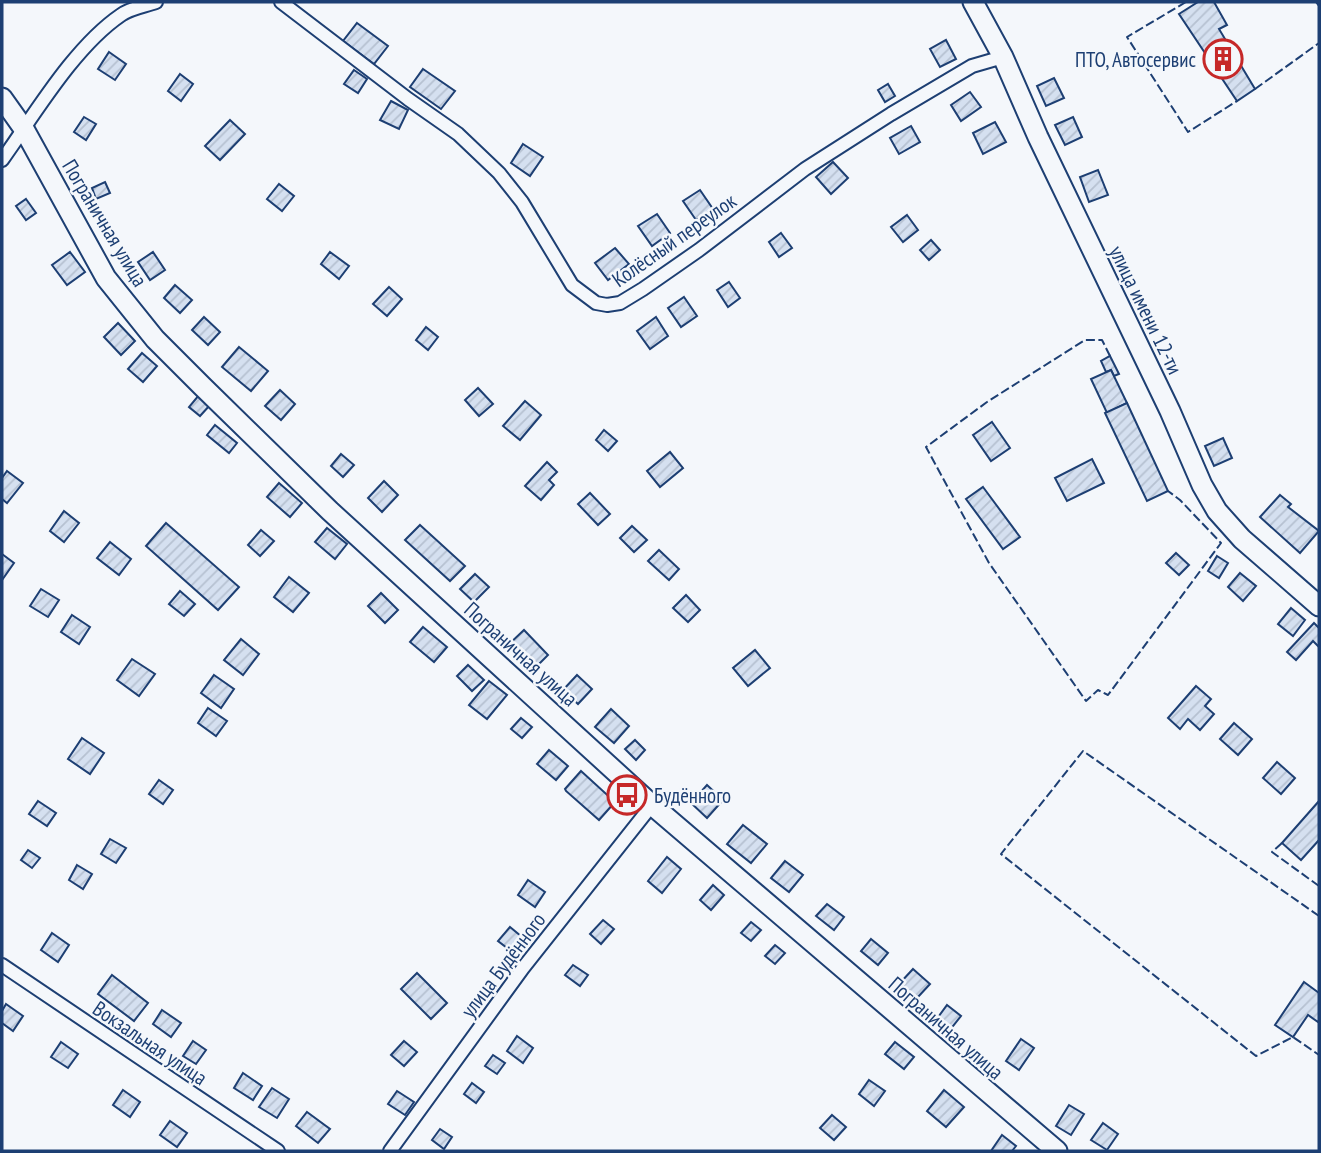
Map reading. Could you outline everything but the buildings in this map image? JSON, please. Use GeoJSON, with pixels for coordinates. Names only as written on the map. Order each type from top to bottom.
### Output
{"type":"FeatureCollection","features":[{"type":"Feature","properties":{"kind":"street"},"geometry":{"type":"LineString","coordinates":[[2,160],[76,58],[99,33],[123,13],[156,2]]}},
{"type":"Feature","properties":{"kind":"street","name":"Колёсный переулок"},"geometry":{"type":"LineString","coordinates":[[281,2],[458,134],[499,173],[522,202],[572,285],[596,303],[607,305],[620,303],[643,289],[805,169],[891,114],[972,66],[1003,57]]}},
{"type":"Feature","properties":{"kind":"street","name":"улица имени 12-ти"},"geometry":{"type":"LineString","coordinates":[[973,2],[1003,57],[1202,485],[1217,511],[1241,539],[1319,606]]}},
{"type":"Feature","properties":{"kind":"street","name":"Пограничная улица"},"geometry":{"type":"LineString","coordinates":[[2,98],[24,129],[106,278],[155,339],[330,511],[652,805],[1057,1151]]}},
{"type":"Feature","properties":{"kind":"street","name":"улица Будённого"},"geometry":{"type":"LineString","coordinates":[[390,1151],[523,968],[652,805]]}},
{"type":"Feature","properties":{"kind":"street","name":"Вокзальная улица"},"geometry":{"type":"LineString","coordinates":[[2,965],[278,1151]]}},
{"type":"Feature","properties":{"kind":"fence"},"geometry":{"type":"LineString","coordinates":[[1186,2],[1127,37],[1188,132],[1237,101]]}},
{"type":"Feature","properties":{"kind":"fence"},"geometry":{"type":"LineString","coordinates":[[1316,2],[1319,6]]}},
{"type":"Feature","properties":{"kind":"fence"},"geometry":{"type":"LineString","coordinates":[[1255,89],[1319,43]]}},
{"type":"Feature","properties":{"kind":"fence"},"geometry":{"type":"LineString","coordinates":[[1110,356],[1102,340],[1085,340],[987,402],[926,447],[989,563],[1086,701],[1098,690],[1108,695],[1221,543],[1168,491]]}},
{"type":"Feature","properties":{"kind":"fence"},"geometry":{"type":"LineString","coordinates":[[1319,916],[1083,751],[1001,854],[1256,1056],[1293,1037],[1319,1055]]}},
{"type":"Feature","properties":{"kind":"fence"},"geometry":{"type":"LineString","coordinates":[[1282,843],[1272,852],[1319,886]]}},
{"type":"Feature","properties":{"kind":"place","name":"ПТО, Автосервис"},"geometry":{"type":"Point","coordinates":[1223,59]}},
{"type":"Feature","properties":{"kind":"place","name":"Будённого"},"geometry":{"type":"Point","coordinates":[627,795]}}]}
